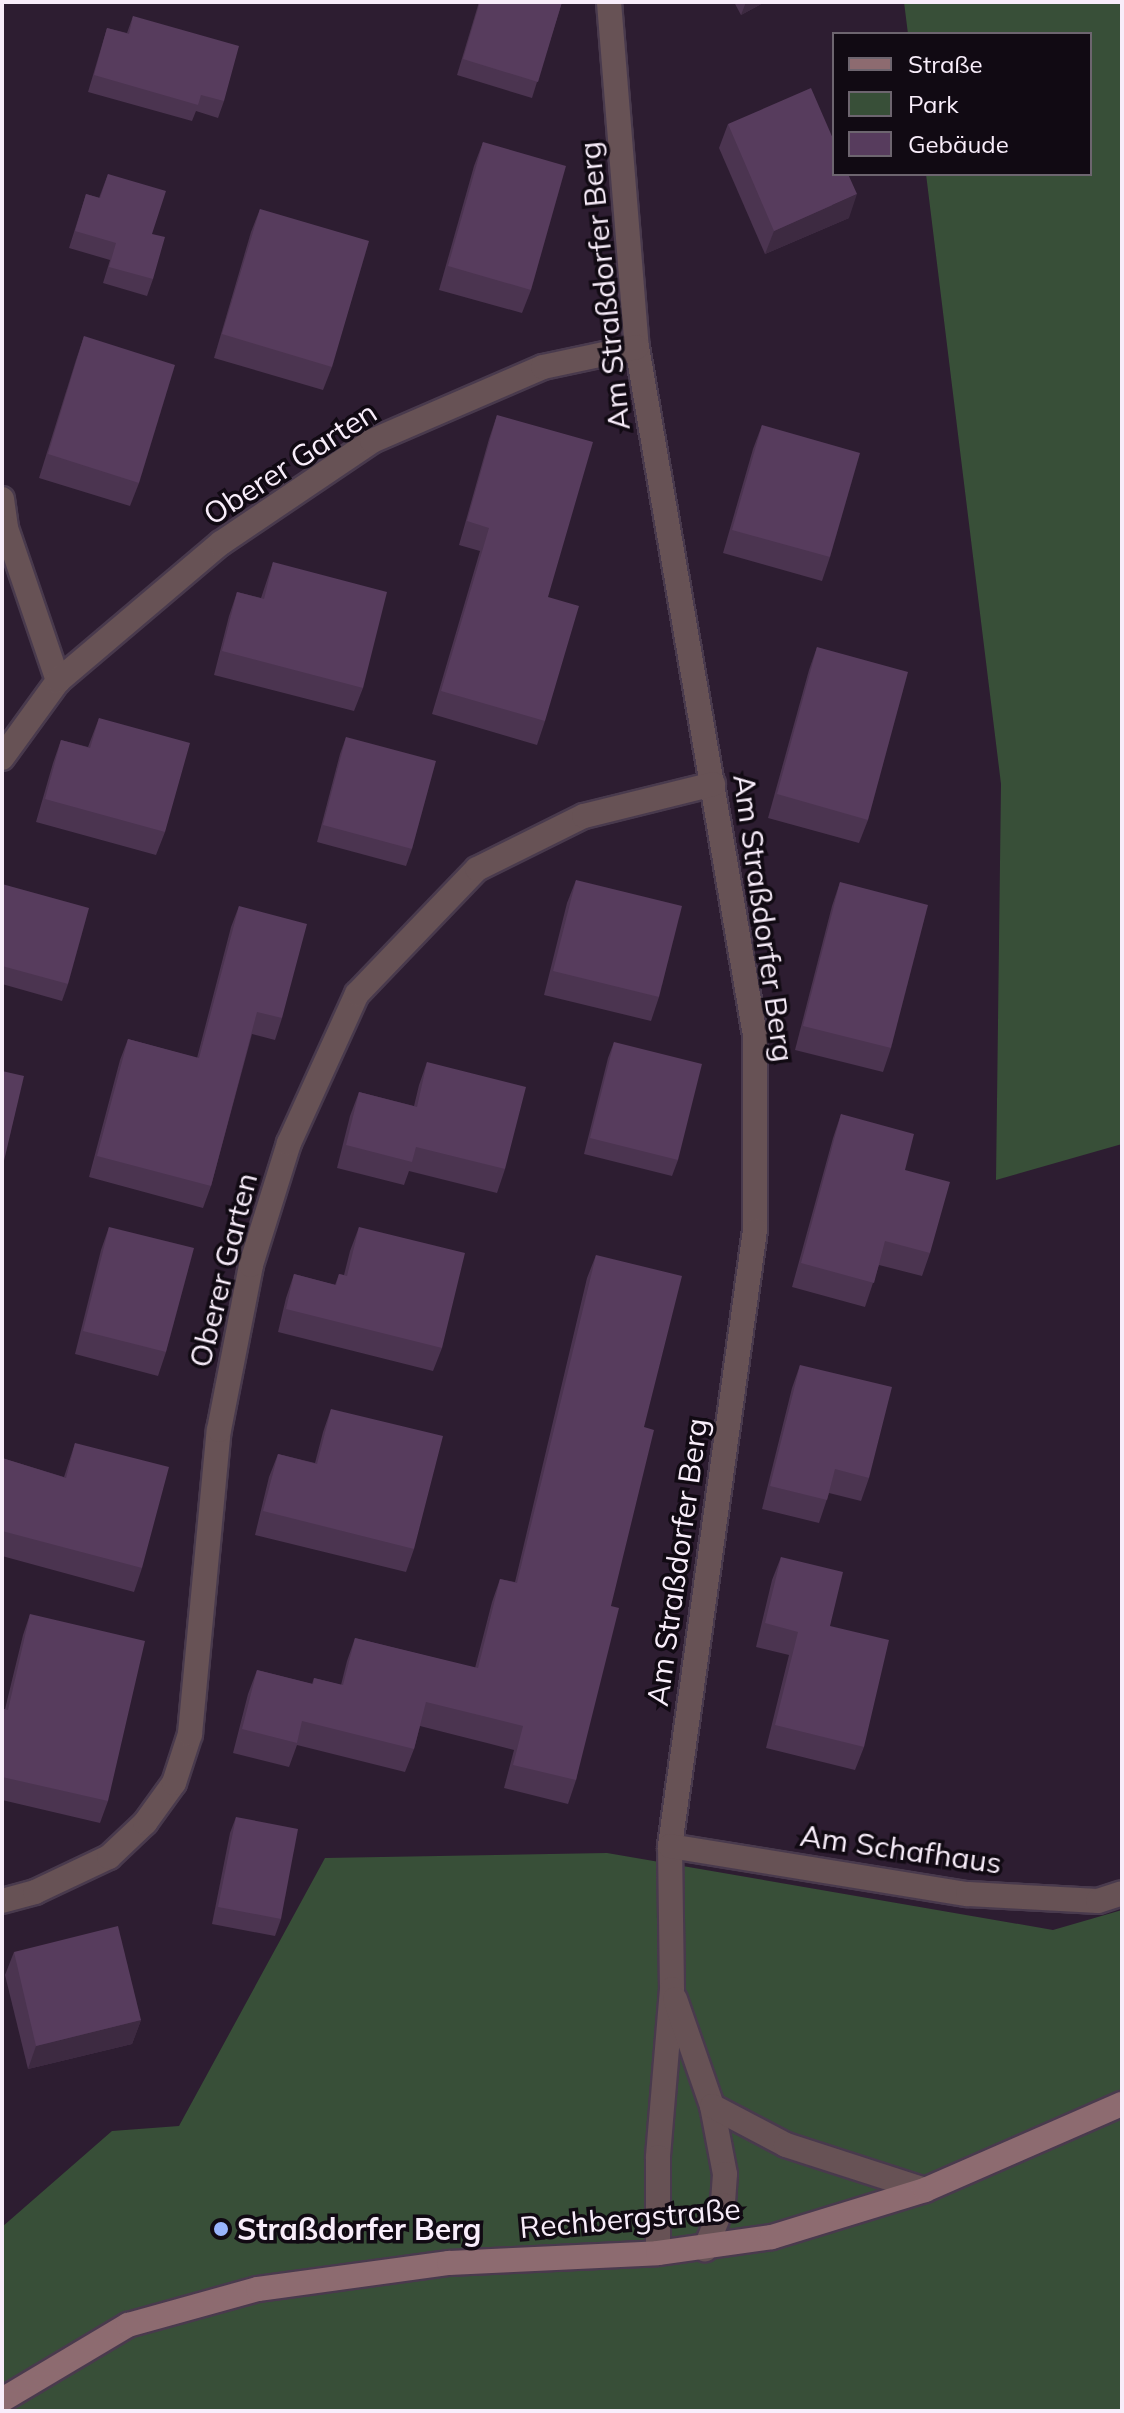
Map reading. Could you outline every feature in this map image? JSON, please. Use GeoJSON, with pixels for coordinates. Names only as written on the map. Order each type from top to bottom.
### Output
{"type":"FeatureCollection","features":[{"type":"Feature","properties":{"kind":"main road","name":"Rechbergstraße"},"geometry":{"type":"LineString","coordinates":[[2,2400],[128,2325],[258,2289],[449,2263],[658,2253],[705,2249],[772,2237],[925,2190],[1122,2104]]}},
{"type":"Feature","properties":{"kind":"street","name":"Am Straßdorfer Berg"},"geometry":{"type":"LineString","coordinates":[[609,2],[637,347],[755,1035],[755,1230],[670,1846],[672,1989],[658,2157],[658,2253]]}},
{"type":"Feature","properties":{"kind":"street","name":"Oberer Garten"},"geometry":{"type":"LineString","coordinates":[[2,758],[58,681],[221,543],[372,441],[543,367],[637,347]]}},
{"type":"Feature","properties":{"kind":"street"},"geometry":{"type":"LineString","coordinates":[[2,499],[6,528],[58,681]]}},
{"type":"Feature","properties":{"kind":"street","name":"Oberer Garten"},"geometry":{"type":"LineString","coordinates":[[2,1901],[109,1857],[145,1823],[174,1783],[190,1734],[219,1430],[251,1265],[289,1143],[357,994],[477,869],[584,816],[713,784]]}},
{"type":"Feature","properties":{"kind":"street","name":"Am Schafhaus"},"geometry":{"type":"LineString","coordinates":[[670,1846],[968,1894],[1098,1901],[1122,1893]]}},
{"type":"Feature","properties":{"kind":"street","name":"Am Straßdorfer Berg"},"geometry":{"type":"LineString","coordinates":[[672,1989],[712,2106],[725,2174],[723,2205],[705,2249]]}},
{"type":"Feature","properties":{"kind":"street"},"geometry":{"type":"LineString","coordinates":[[712,2106],[786,2145],[925,2190]]}},
{"type":"Feature","properties":{"kind":"green space"},"geometry":{"type":"Polygon","coordinates":[[[904,2],[1122,2],[1122,1144],[996,1180],[1001,784],[926,176],[1092,176],[1092,32],[908,32],[904,2]]]}},
{"type":"Feature","properties":{"kind":"green space"},"geometry":{"type":"Polygon","coordinates":[[[607,1853],[1053,1930],[1122,1910],[1122,2411],[2,2411],[2,2227],[112,2131],[179,2126],[325,1858],[607,1853]]]}},
{"type":"Feature","properties":{"kind":"building"},"geometry":{"type":"Polygon","coordinates":[[[480,2],[562,2],[538,82],[463,59],[480,2]]]}},
{"type":"Feature","properties":{"kind":"building"},"geometry":{"type":"Polygon","coordinates":[[[133,16],[239,46],[224,101],[201,95],[198,105],[94,75],[107,28],[129,34],[133,16]]]}},
{"type":"Feature","properties":{"kind":"building"},"geometry":{"type":"Polygon","coordinates":[[[811,88],[832,136],[832,176],[849,176],[857,194],[774,231],[728,124],[811,88]]]}},
{"type":"Feature","properties":{"kind":"building"},"geometry":{"type":"Polygon","coordinates":[[[483,142],[566,166],[531,290],[448,266],[483,142]]]}},
{"type":"Feature","properties":{"kind":"building"},"geometry":{"type":"Polygon","coordinates":[[[108,174],[166,191],[152,234],[165,237],[153,279],[109,267],[116,243],[75,231],[86,194],[100,198],[108,174]]]}},
{"type":"Feature","properties":{"kind":"building"},"geometry":{"type":"Polygon","coordinates":[[[260,209],[369,241],[332,367],[222,334],[260,209]]]}},
{"type":"Feature","properties":{"kind":"building"},"geometry":{"type":"Polygon","coordinates":[[[84,336],[175,365],[139,483],[48,454],[84,336]]]}},
{"type":"Feature","properties":{"kind":"building"},"geometry":{"type":"Polygon","coordinates":[[[497,415],[593,442],[548,597],[579,606],[545,721],[441,691],[489,528],[467,521],[497,415]]]}},
{"type":"Feature","properties":{"kind":"building"},"geometry":{"type":"Polygon","coordinates":[[[762,425],[860,453],[830,557],[732,530],[762,425]]]}},
{"type":"Feature","properties":{"kind":"building"},"geometry":{"type":"Polygon","coordinates":[[[273,562],[387,592],[363,688],[222,651],[237,592],[264,599],[273,562]]]}},
{"type":"Feature","properties":{"kind":"building"},"geometry":{"type":"Polygon","coordinates":[[[817,647],[908,672],[868,820],[777,794],[817,647]]]}},
{"type":"Feature","properties":{"kind":"building"},"geometry":{"type":"Polygon","coordinates":[[[99,718],[190,743],[165,832],[45,799],[61,740],[90,748],[99,718]]]}},
{"type":"Feature","properties":{"kind":"building"},"geometry":{"type":"Polygon","coordinates":[[[346,737],[436,761],[412,849],[323,825],[346,737]]]}},
{"type":"Feature","properties":{"kind":"building"},"geometry":{"type":"Polygon","coordinates":[[[576,880],[682,906],[659,997],[553,971],[576,880]]]}},
{"type":"Feature","properties":{"kind":"building"},"geometry":{"type":"Polygon","coordinates":[[[840,882],[928,905],[891,1048],[803,1026],[840,882]]]}},
{"type":"Feature","properties":{"kind":"building"},"geometry":{"type":"Polygon","coordinates":[[[2,884],[89,908],[68,984],[2,966],[2,884]]]}},
{"type":"Feature","properties":{"kind":"building"},"geometry":{"type":"Polygon","coordinates":[[[239,906],[307,924],[282,1018],[257,1012],[211,1186],[97,1156],[128,1039],[199,1058],[239,906]]]}},
{"type":"Feature","properties":{"kind":"building"},"geometry":{"type":"Polygon","coordinates":[[[614,1042],[702,1064],[678,1160],[590,1138],[614,1042]]]}},
{"type":"Feature","properties":{"kind":"building"},"geometry":{"type":"Polygon","coordinates":[[[427,1062],[526,1087],[505,1169],[416,1147],[412,1162],[346,1145],[359,1092],[417,1107],[427,1062]]]}},
{"type":"Feature","properties":{"kind":"building"},"geometry":{"type":"Polygon","coordinates":[[[2,1071],[24,1076],[3,1165],[2,1165],[2,1071]]]}},
{"type":"Feature","properties":{"kind":"building"},"geometry":{"type":"Polygon","coordinates":[[[841,1114],[914,1134],[905,1170],[950,1182],[930,1253],[885,1241],[874,1283],[801,1263],[841,1114]]]}},
{"type":"Feature","properties":{"kind":"building"},"geometry":{"type":"Polygon","coordinates":[[[109,1227],[194,1248],[166,1352],[83,1331],[109,1227]]]}},
{"type":"Feature","properties":{"kind":"building"},"geometry":{"type":"Polygon","coordinates":[[[359,1227],[465,1253],[442,1348],[286,1309],[294,1274],[336,1285],[339,1274],[347,1276],[359,1227]]]}},
{"type":"Feature","properties":{"kind":"building"},"geometry":{"type":"Polygon","coordinates":[[[596,1255],[682,1276],[644,1427],[654,1430],[611,1606],[619,1608],[576,1780],[513,1765],[523,1726],[426,1702],[414,1749],[302,1721],[297,1743],[242,1729],[257,1670],[313,1684],[314,1678],[343,1685],[355,1638],[478,1668],[500,1579],[517,1583],[596,1255]]]}},
{"type":"Feature","properties":{"kind":"building"},"geometry":{"type":"Polygon","coordinates":[[[800,1365],[892,1387],[869,1478],[835,1469],[827,1500],[770,1486],[800,1365]]]}},
{"type":"Feature","properties":{"kind":"building"},"geometry":{"type":"Polygon","coordinates":[[[331,1409],[443,1436],[414,1549],[263,1511],[278,1454],[317,1464],[331,1409]]]}},
{"type":"Feature","properties":{"kind":"building"},"geometry":{"type":"Polygon","coordinates":[[[75,1443],[169,1467],[142,1568],[2,1531],[2,1458],[66,1478],[75,1443]]]}},
{"type":"Feature","properties":{"kind":"building"},"geometry":{"type":"Polygon","coordinates":[[[781,1557],[843,1572],[830,1626],[889,1640],[864,1747],[775,1725],[798,1632],[765,1623],[781,1557]]]}},
{"type":"Feature","properties":{"kind":"building"},"geometry":{"type":"Polygon","coordinates":[[[30,1614],[145,1641],[108,1801],[2,1777],[2,1709],[8,1710],[30,1614]]]}},
{"type":"Feature","properties":{"kind":"building"},"geometry":{"type":"Polygon","coordinates":[[[236,1817],[298,1829],[281,1919],[218,1907],[236,1817]]]}},
{"type":"Feature","properties":{"kind":"building"},"geometry":{"type":"Polygon","coordinates":[[[118,1926],[141,2020],[36,2046],[14,1952],[118,1926]]]}},
{"type":"Feature","properties":{"kind":"place","name":"Straßdorfer Berg"},"geometry":{"type":"Point","coordinates":[221,2229]}}]}
